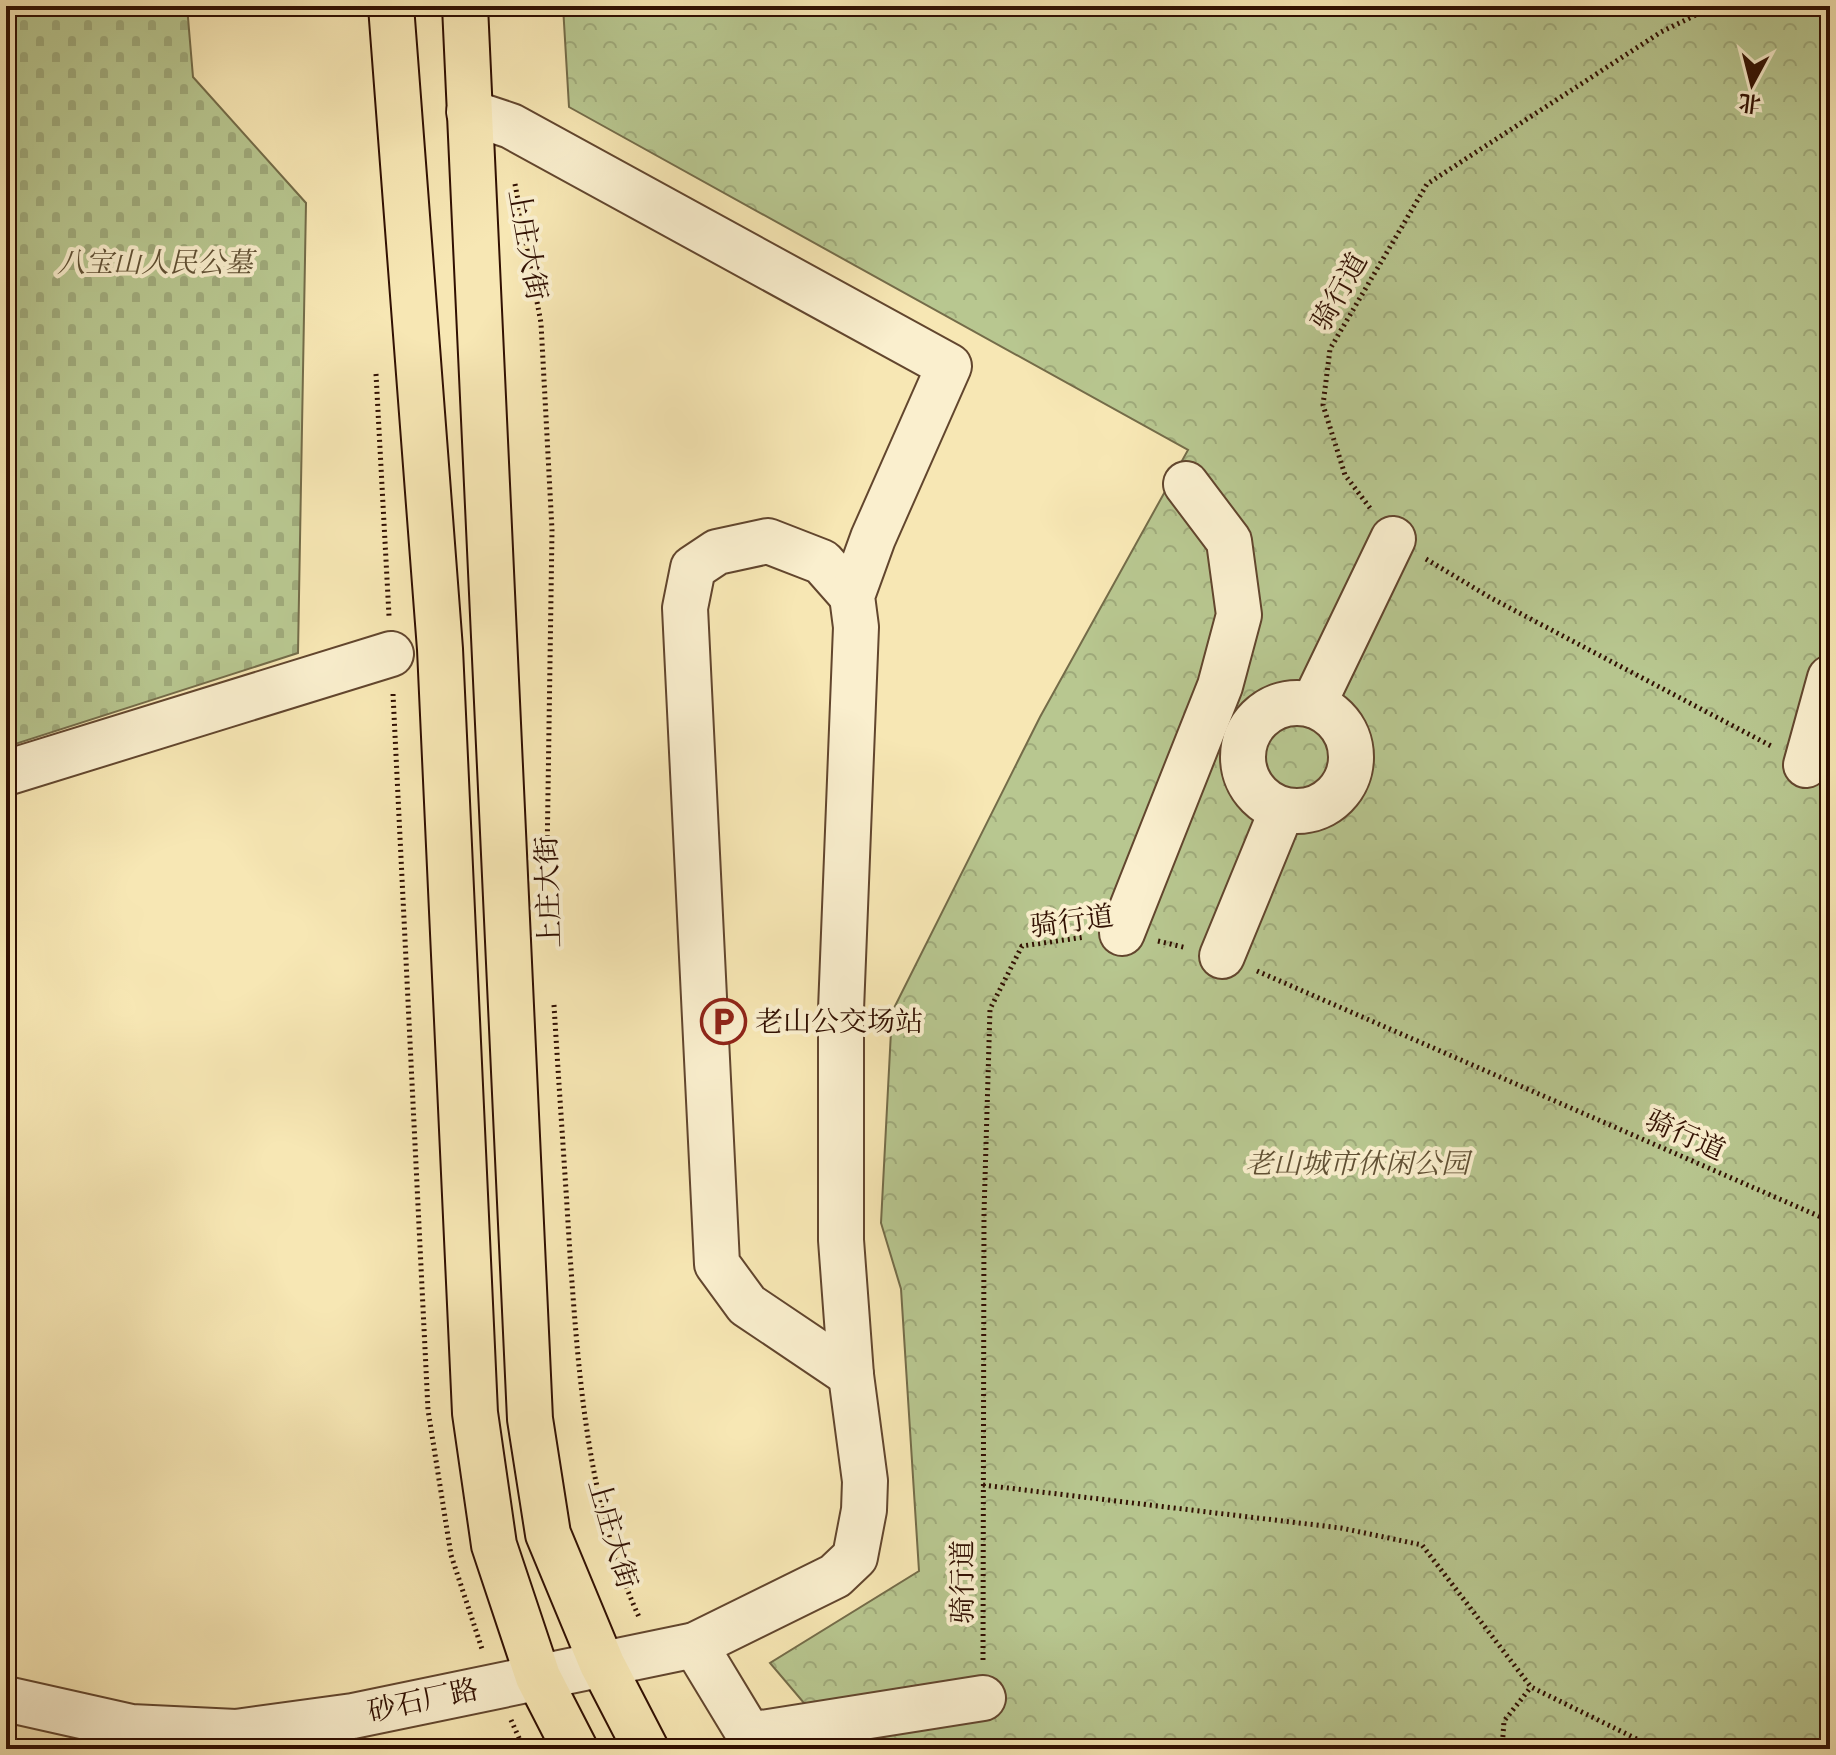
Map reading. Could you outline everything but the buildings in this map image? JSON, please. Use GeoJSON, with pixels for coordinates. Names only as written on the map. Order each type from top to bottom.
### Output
{"type":"FeatureCollection","features":[{"type":"Feature","properties":{"kind":"main road"},"geometry":{"type":"LineString","coordinates":[[391,6],[440,649],[475,1413],[494,1545],[538,1677],[575,1749]]}},
{"type":"Feature","properties":{"kind":"main road","name":"上庄大街"},"geometry":{"type":"LineString","coordinates":[[465,6],[530,1419],[548,1534],[602,1664],[646,1749]]}},
{"type":"Feature","properties":{"kind":"street"},"geometry":{"type":"LineString","coordinates":[[469,112],[511,126],[949,366],[873,538],[852,596],[822,562],[768,541],[717,552],[693,568],[685,608],[717,1264],[747,1305],[851,1375]]}},
{"type":"Feature","properties":{"kind":"street"},"geometry":{"type":"LineString","coordinates":[[1122,933],[1220,686],[1239,615],[1229,541],[1186,484]]}},
{"type":"Feature","properties":{"kind":"street"},"geometry":{"type":"LineString","coordinates":[[1313,705],[1393,539]]}},
{"type":"Feature","properties":{"kind":"street","name":"砂石厂路"},"geometry":{"type":"LineString","coordinates":[[6,1699],[131,1727],[236,1732],[353,1732],[495,1686],[676,1650],[835,1576],[855,1557],[864,1510],[865,1481],[851,1375],[841,1240],[841,1010],[856,627],[852,596]]}},
{"type":"Feature","properties":{"kind":"street"},"geometry":{"type":"LineString","coordinates":[[6,773],[391,654]]}},
{"type":"Feature","properties":{"kind":"street"},"geometry":{"type":"LineString","coordinates":[[1806,765],[1830,678]]}},
{"type":"Feature","properties":{"kind":"street"},"geometry":{"type":"LineString","coordinates":[[1279,705],[1313,705],[1330,714],[1343,728],[1350,745],[1351,764],[1346,782],[1335,797],[1319,808],[1300,812],[1282,810],[1266,803],[1253,791],[1245,775],[1244,742],[1258,720],[1279,705]]}},
{"type":"Feature","properties":{"kind":"street"},"geometry":{"type":"LineString","coordinates":[[1222,956],[1282,810]]}},
{"type":"Feature","properties":{"kind":"street"},"geometry":{"type":"LineString","coordinates":[[676,1650],[754,1742],[983,1698]]}},
{"type":"Feature","properties":{"kind":"path","name":"骑行道"},"geometry":{"type":"LineString","coordinates":[[1714,6],[1661,32],[1427,184],[1361,291],[1330,349],[1323,405],[1345,475],[1393,539],[1491,598],[1806,765]]}},
{"type":"Feature","properties":{"kind":"path","name":"上庄大街"},"geometry":{"type":"LineString","coordinates":[[511,126],[516,187],[541,323],[552,530],[547,866]]}},
{"type":"Feature","properties":{"kind":"path"},"geometry":{"type":"LineString","coordinates":[[376,367],[428,1410],[451,1555],[495,1686],[524,1749]]}},
{"type":"Feature","properties":{"kind":"path","name":"骑行道"},"geometry":{"type":"LineString","coordinates":[[983,1698],[990,1009],[1022,946],[1122,933],[1222,956],[1830,1221]]}},
{"type":"Feature","properties":{"kind":"path","name":"上庄大街"},"geometry":{"type":"LineString","coordinates":[[553,992],[577,1358],[596,1492],[615,1565],[676,1650]]}},
{"type":"Feature","properties":{"kind":"path"},"geometry":{"type":"LineString","coordinates":[[983,1485],[1341,1528],[1422,1545],[1531,1687],[1649,1745],[1678,1749]]}},
{"type":"Feature","properties":{"kind":"path"},"geometry":{"type":"LineString","coordinates":[[1502,1749],[1504,1721],[1531,1687]]}},
{"type":"Feature","properties":{"kind":"green space","name":"八宝山人民公墓"},"geometry":{"type":"Polygon","coordinates":[[[6,6],[187,6],[193,77],[306,203],[298,653],[6,747],[6,6]]]}},
{"type":"Feature","properties":{"kind":"green space","name":"老山城市休闲公园"},"geometry":{"type":"Polygon","coordinates":[[[563,6],[1830,6],[1830,1749],[843,1749],[770,1663],[919,1571],[901,1289],[881,1223],[892,1012],[1040,717],[1188,450],[569,107],[563,6]]]}},
{"type":"Feature","properties":{"kind":"place","name":"老山公交场站"},"geometry":{"type":"Point","coordinates":[724,1022]}}]}
